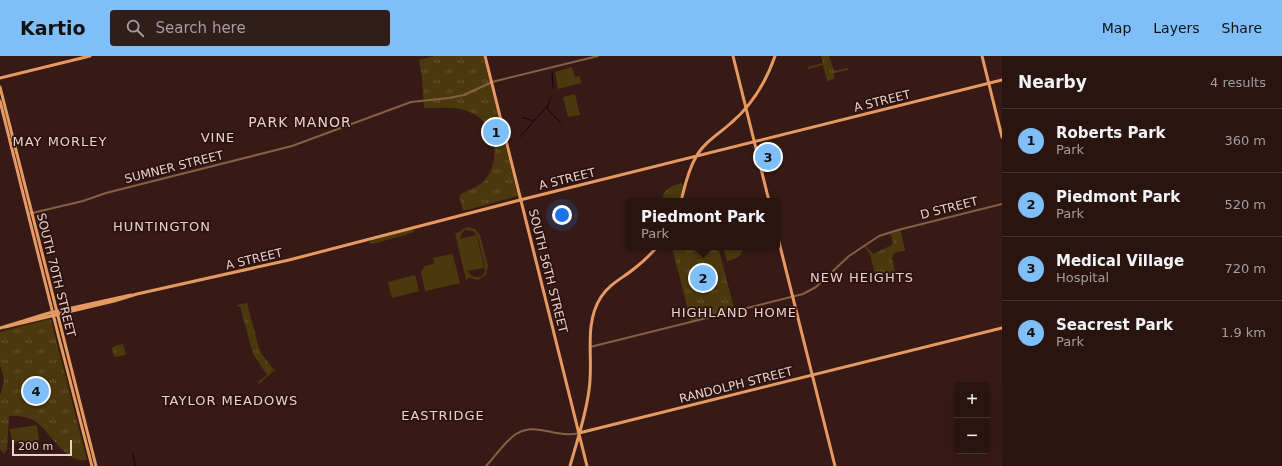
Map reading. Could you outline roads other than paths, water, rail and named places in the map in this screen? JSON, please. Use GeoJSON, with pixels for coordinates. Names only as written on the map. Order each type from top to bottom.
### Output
{"type":"FeatureCollection","features":[{"type":"Feature","properties":{"kind":"main road"},"geometry":{"type":"LineString","coordinates":[[0,78],[90,56]]}},
{"type":"Feature","properties":{"kind":"main road","name":"SOUTH 56TH STREET"},"geometry":{"type":"LineString","coordinates":[[486,56],[587,466]]}},
{"type":"Feature","properties":{"kind":"main road"},"geometry":{"type":"LineString","coordinates":[[733,56],[768,198]]}},
{"type":"Feature","properties":{"kind":"main road"},"geometry":{"type":"LineString","coordinates":[[682,198],[689,172],[696,156],[746,108],[762,86],[775,56]]}},
{"type":"Feature","properties":{"kind":"main road"},"geometry":{"type":"LineString","coordinates":[[982,56],[1002,137]]}},
{"type":"Feature","properties":{"kind":"main road","name":"A STREET"},"geometry":{"type":"LineString","coordinates":[[0,328],[19,321],[114,301],[137,294],[291,259],[521,199],[1002,80]]}},
{"type":"Feature","properties":{"kind":"main road","name":"SOUTH 70TH STREET"},"geometry":{"type":"LineString","coordinates":[[0,88],[92,466]]}},
{"type":"Feature","properties":{"kind":"main road","name":"SOUTH 70TH STREET"},"geometry":{"type":"LineString","coordinates":[[0,101],[30,213]]}},
{"type":"Feature","properties":{"kind":"main road"},"geometry":{"type":"LineString","coordinates":[[780,246],[835,466]]}},
{"type":"Feature","properties":{"kind":"main road"},"geometry":{"type":"LineString","coordinates":[[570,466],[586,408],[590,386],[590,347],[592,319],[595,308],[601,297],[610,286],[640,265],[654,250]]}},
{"type":"Feature","properties":{"kind":"main road","name":"SOUTH 70TH STREET"},"geometry":{"type":"LineString","coordinates":[[54,313],[96,466]]}},
{"type":"Feature","properties":{"kind":"main road","name":"RANDOLPH STREET"},"geometry":{"type":"LineString","coordinates":[[579,433],[1002,328]]}},
{"type":"Feature","properties":{"kind":"main road"},"geometry":{"type":"LineString","coordinates":[[575,449],[579,447],[583,448]]}},
{"type":"Feature","properties":{"kind":"street","name":"SUMNER STREET"},"geometry":{"type":"LineString","coordinates":[[30,213],[83,201],[106,193],[287,148],[406,104],[457,96],[476,90],[492,82],[598,56]]}},
{"type":"Feature","properties":{"kind":"street","name":"D STREET"},"geometry":{"type":"LineString","coordinates":[[590,347],[805,294],[814,289],[849,256],[868,242],[882,235],[900,229],[1002,204]]}},
{"type":"Feature","properties":{"kind":"street","name":"RANDOLPH STREET"},"geometry":{"type":"LineString","coordinates":[[486,466],[512,438],[522,431],[535,429],[563,435],[579,433]]}},
{"type":"Feature","properties":{"kind":"waterway"},"geometry":{"type":"LineString","coordinates":[[552,72],[553,87]]}},
{"type":"Feature","properties":{"kind":"waterway"},"geometry":{"type":"LineString","coordinates":[[520,137],[548,105],[551,97]]}},
{"type":"Feature","properties":{"kind":"waterway"},"geometry":{"type":"LineString","coordinates":[[547,105],[548,110],[561,123]]}},
{"type":"Feature","properties":{"kind":"waterway"},"geometry":{"type":"LineString","coordinates":[[522,118],[533,121]]}},
{"type":"Feature","properties":{"kind":"waterway"},"geometry":{"type":"LineString","coordinates":[[133,454],[135,466]]}},
{"type":"Feature","properties":{"kind":"place","name":"Roberts Park"},"geometry":{"type":"Point","coordinates":[496,132]}},
{"type":"Feature","properties":{"kind":"place","name":"Medical Village"},"geometry":{"type":"Point","coordinates":[768,157]}},
{"type":"Feature","properties":{"kind":"place","name":"Piedmont Park"},"geometry":{"type":"Point","coordinates":[703,278]}},
{"type":"Feature","properties":{"kind":"place","name":"Seacrest Park"},"geometry":{"type":"Point","coordinates":[36,391]}},
{"type":"Feature","properties":{"kind":"district","name":"PARK MANOR"},"geometry":{"type":"Point","coordinates":[300,122]}},
{"type":"Feature","properties":{"kind":"district","name":"VINE"},"geometry":{"type":"Point","coordinates":[218,137]}},
{"type":"Feature","properties":{"kind":"district","name":"MAY MORLEY"},"geometry":{"type":"Point","coordinates":[60,141]}},
{"type":"Feature","properties":{"kind":"district","name":"HUNTINGTON"},"geometry":{"type":"Point","coordinates":[162,226]}},
{"type":"Feature","properties":{"kind":"district","name":"NEW HEIGHTS"},"geometry":{"type":"Point","coordinates":[862,277]}},
{"type":"Feature","properties":{"kind":"district","name":"HIGHLAND HOME"},"geometry":{"type":"Point","coordinates":[734,312]}},
{"type":"Feature","properties":{"kind":"district","name":"TAYLOR MEADOWS"},"geometry":{"type":"Point","coordinates":[230,400]}},
{"type":"Feature","properties":{"kind":"district","name":"EASTRIDGE"},"geometry":{"type":"Point","coordinates":[443,415]}}]}
